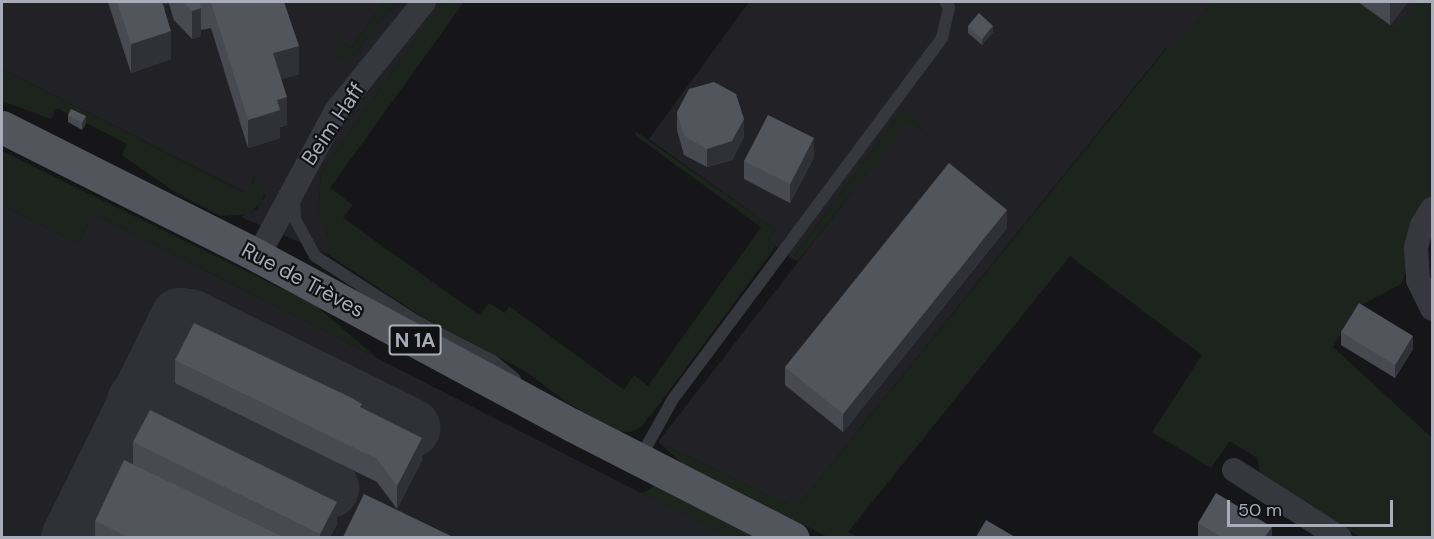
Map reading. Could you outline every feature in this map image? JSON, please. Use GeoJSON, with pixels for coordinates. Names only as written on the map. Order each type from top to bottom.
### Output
{"type":"FeatureCollection","features":[{"type":"Feature","properties":{"kind":"main road","name":"Rue de Trèves"},"geometry":{"type":"LineString","coordinates":[[2,127],[258,256],[572,425],[793,537]]}},
{"type":"Feature","properties":{"kind":"street","name":"Beim Haff"},"geometry":{"type":"LineString","coordinates":[[258,256],[293,186],[336,111],[424,2]]}},
{"type":"Feature","properties":{"kind":"street"},"geometry":{"type":"LineString","coordinates":[[1432,209],[1422,225],[1416,248],[1418,280],[1432,309]]}},
{"type":"Feature","properties":{"kind":"street"},"geometry":{"type":"LineString","coordinates":[[1234,470],[1340,537]]}},
{"type":"Feature","properties":{"kind":"lane"},"geometry":{"type":"LineString","coordinates":[[639,459],[673,399],[942,38],[949,8],[946,2]]}},
{"type":"Feature","properties":{"kind":"lane"},"geometry":{"type":"LineString","coordinates":[[293,186],[296,219],[315,256],[416,321],[493,361],[572,425]]}},
{"type":"Feature","properties":{"kind":"shaded area"},"geometry":{"type":"Polygon","coordinates":[[[2,2],[384,2],[351,48],[337,39],[350,62],[385,14],[403,2],[442,2],[321,172],[318,213],[330,241],[329,255],[241,217],[257,209],[265,196],[254,177],[247,193],[2,69],[2,2]]]}},
{"type":"Feature","properties":{"kind":"shaded area"},"geometry":{"type":"Polygon","coordinates":[[[384,2],[403,2],[385,14],[350,62],[340,60],[335,51],[337,38],[351,48],[384,2]]]}},
{"type":"Feature","properties":{"kind":"shaded area"},"geometry":{"type":"Polygon","coordinates":[[[442,2],[464,2],[330,188],[353,205],[343,218],[479,315],[489,303],[505,313],[509,306],[624,390],[634,375],[648,386],[761,227],[636,136],[635,131],[776,230],[768,240],[776,246],[661,402],[641,427],[630,432],[615,431],[568,403],[525,371],[419,315],[329,255],[330,241],[318,213],[321,172],[442,2]]]}},
{"type":"Feature","properties":{"kind":"shaded area"},"geometry":{"type":"Polygon","coordinates":[[[749,2],[1213,2],[1173,49],[1166,48],[796,508],[658,442],[907,122],[930,136],[903,109],[792,259],[768,240],[776,230],[649,139],[749,2]]]}},
{"type":"Feature","properties":{"kind":"shaded area"},"geometry":{"type":"Polygon","coordinates":[[[1213,2],[1357,2],[1397,30],[1418,2],[1432,2],[1432,209],[1401,284],[1356,308],[1333,347],[1432,438],[1432,537],[1360,537],[1261,476],[1257,458],[1230,441],[1211,468],[1152,432],[1202,355],[1070,256],[848,532],[858,537],[828,537],[683,464],[658,442],[796,508],[1167,48],[1173,48],[1213,2]]]}},
{"type":"Feature","properties":{"kind":"shaded area"},"geometry":{"type":"Polygon","coordinates":[[[1357,2],[1418,2],[1398,31],[1357,2]]]}},
{"type":"Feature","properties":{"kind":"shaded area"},"geometry":{"type":"Polygon","coordinates":[[[2,69],[246,193],[255,177],[265,190],[262,202],[249,214],[221,216],[176,193],[122,155],[127,144],[57,108],[51,119],[2,101],[2,69]]]}},
{"type":"Feature","properties":{"kind":"shaded area"},"geometry":{"type":"Polygon","coordinates":[[[903,109],[933,138],[907,123],[798,261],[792,259],[903,109]]]}},
{"type":"Feature","properties":{"kind":"shaded area"},"geometry":{"type":"Polygon","coordinates":[[[2,151],[315,305],[377,358],[93,213],[78,244],[2,205],[2,151]]]}},
{"type":"Feature","properties":{"kind":"shaded area"},"geometry":{"type":"Polygon","coordinates":[[[2,205],[78,244],[93,213],[727,537],[2,537],[2,205]]]}},
{"type":"Feature","properties":{"kind":"shaded area"},"geometry":{"type":"Polygon","coordinates":[[[657,484],[763,537],[727,537],[641,494],[657,484]]]}},
{"type":"Feature","properties":{"kind":"building"},"geometry":{"type":"Polygon","coordinates":[[[117,2],[162,2],[171,31],[131,44],[117,2]]]}},
{"type":"Feature","properties":{"kind":"building"},"geometry":{"type":"Polygon","coordinates":[[[183,2],[199,2],[201,8],[192,11],[183,2]]]}},
{"type":"Feature","properties":{"kind":"building"},"geometry":{"type":"Polygon","coordinates":[[[211,2],[284,2],[299,46],[273,53],[287,97],[277,100],[280,110],[248,120],[211,2]]]}},
{"type":"Feature","properties":{"kind":"building"},"geometry":{"type":"Polygon","coordinates":[[[979,13],[993,26],[982,39],[968,26],[979,13]]]}},
{"type":"Feature","properties":{"kind":"building"},"geometry":{"type":"Polygon","coordinates":[[[714,82],[736,94],[744,119],[732,141],[707,149],[684,136],[677,112],[689,89],[714,82]]]}},
{"type":"Feature","properties":{"kind":"building"},"geometry":{"type":"Polygon","coordinates":[[[71,109],[86,116],[82,123],[68,115],[71,109]]]}},
{"type":"Feature","properties":{"kind":"building"},"geometry":{"type":"Polygon","coordinates":[[[768,115],[814,138],[790,184],[744,161],[768,115]]]}},
{"type":"Feature","properties":{"kind":"building"},"geometry":{"type":"Polygon","coordinates":[[[949,163],[1007,210],[843,414],[785,367],[949,163]]]}},
{"type":"Feature","properties":{"kind":"building"},"geometry":{"type":"Polygon","coordinates":[[[1359,303],[1413,336],[1395,365],[1341,332],[1359,303]]]}},
{"type":"Feature","properties":{"kind":"building"},"geometry":{"type":"Polygon","coordinates":[[[194,323],[352,398],[362,404],[360,407],[422,438],[397,486],[377,459],[175,360],[194,323]]]}},
{"type":"Feature","properties":{"kind":"building"},"geometry":{"type":"Polygon","coordinates":[[[150,410],[337,502],[320,534],[133,442],[150,410]]]}},
{"type":"Feature","properties":{"kind":"building"},"geometry":{"type":"Polygon","coordinates":[[[124,460],[283,537],[128,537],[95,521],[124,460]]]}},
{"type":"Feature","properties":{"kind":"building"},"geometry":{"type":"Polygon","coordinates":[[[1216,493],[1272,527],[1265,537],[1221,537],[1198,523],[1216,493]]]}},
{"type":"Feature","properties":{"kind":"building"},"geometry":{"type":"Polygon","coordinates":[[[364,494],[453,537],[343,537],[364,494]]]}},
{"type":"Feature","properties":{"kind":"building"},"geometry":{"type":"Polygon","coordinates":[[[986,520],[1015,537],[976,537],[986,520]]]}},
{"type":"Feature","properties":{"kind":"taxiway"},"geometry":{"type":"LineString","coordinates":[[71,538],[180,318],[190,319],[411,428]]}},
{"type":"Feature","properties":{"kind":"taxiway"},"geometry":{"type":"LineString","coordinates":[[137,401],[149,399],[329,488]]}}]}
